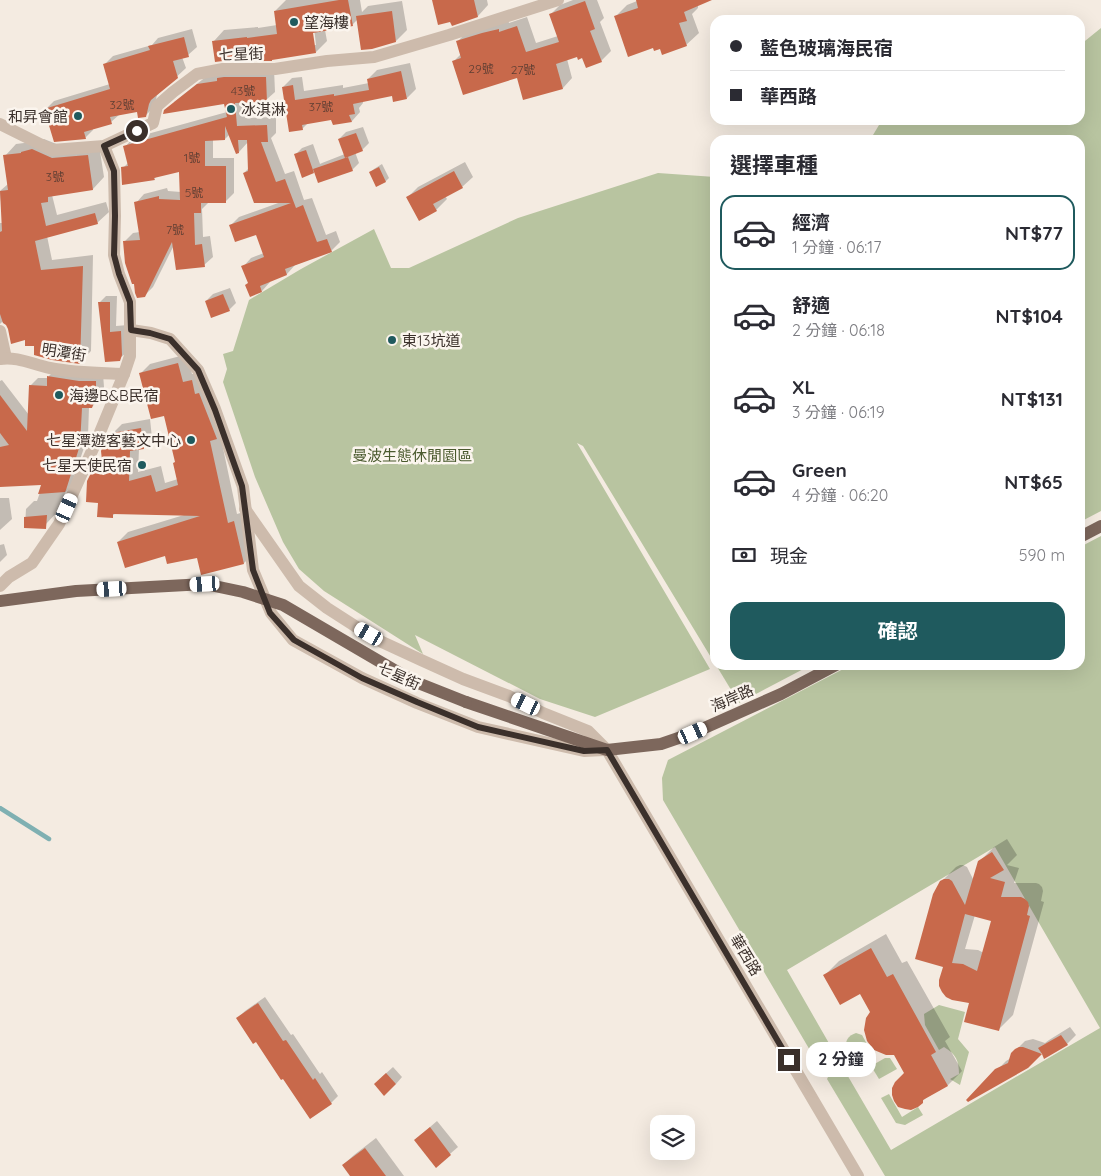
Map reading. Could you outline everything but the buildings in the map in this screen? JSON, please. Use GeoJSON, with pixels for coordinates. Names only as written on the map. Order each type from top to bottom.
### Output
{"type":"FeatureCollection","features":[{"type":"Feature","properties":{"kind":"main road"},"geometry":{"type":"LineString","coordinates":[[1085,534],[1101,526]]}},
{"type":"Feature","properties":{"kind":"main road"},"geometry":{"type":"LineString","coordinates":[[0,601],[76,590],[205,584],[243,592],[283,605],[413,681],[466,702],[607,750]]}},
{"type":"Feature","properties":{"kind":"main road","name":"海岸路"},"geometry":{"type":"LineString","coordinates":[[607,750],[661,744],[693,733],[781,694],[827,670]]}},
{"type":"Feature","properties":{"kind":"street","name":"七星街"},"geometry":{"type":"LineString","coordinates":[[104,146],[153,123],[157,106],[172,92],[197,74],[223,69],[275,69],[327,61],[374,57],[558,0]]}},
{"type":"Feature","properties":{"kind":"street"},"geometry":{"type":"LineString","coordinates":[[0,124],[52,150],[104,146],[114,171],[114,255],[130,302],[131,330],[130,356],[124,374],[59,524],[32,563],[3,580]]}},
{"type":"Feature","properties":{"kind":"street","name":"七星街"},"geometry":{"type":"LineString","coordinates":[[131,330],[170,339],[198,370],[215,410],[242,486],[253,570],[270,613],[294,640],[362,678],[478,727],[584,751],[607,750]]}},
{"type":"Feature","properties":{"kind":"street"},"geometry":{"type":"LineString","coordinates":[[0,331],[3,359]]}},
{"type":"Feature","properties":{"kind":"street","name":"明潭街"},"geometry":{"type":"LineString","coordinates":[[3,359],[24,361],[51,368],[124,374]]}},
{"type":"Feature","properties":{"kind":"street","name":"七星街"},"geometry":{"type":"LineString","coordinates":[[245,509],[299,586],[326,608],[382,642],[463,679],[509,696],[588,731],[607,750]]}},
{"type":"Feature","properties":{"kind":"street","name":"華西路"},"geometry":{"type":"LineString","coordinates":[[607,750],[858,1176]]}},
{"type":"Feature","properties":{"kind":"green space"},"geometry":{"type":"Polygon","coordinates":[[[1101,28],[1101,511],[1085,519],[1085,135],[873,135],[879,125],[1085,125],[1085,41],[1101,28]]]}},
{"type":"Feature","properties":{"kind":"green space","name":"曼波生態休閒園區"},"geometry":{"type":"Polygon","coordinates":[[[658,173],[710,177],[710,656],[583,446],[577,443],[710,669],[595,717],[540,699],[415,635],[423,654],[324,591],[299,569],[283,542],[255,477],[223,382],[227,369],[223,354],[233,351],[249,300],[301,269],[374,229],[391,268],[409,268],[518,218],[658,173]]]}},
{"type":"Feature","properties":{"kind":"green space"},"geometry":{"type":"Polygon","coordinates":[[[1101,536],[1101,1176],[885,1176],[827,1079],[829,1075],[842,1066],[891,1150],[1100,1028],[995,847],[787,970],[830,1045],[815,1053],[811,1052],[663,800],[662,778],[668,760],[841,670],[1085,670],[1085,544],[1101,536]]]}},
{"type":"Feature","properties":{"kind":"green space"},"geometry":{"type":"Polygon","coordinates":[[[719,670],[802,670],[739,703],[719,670]]]}},
{"type":"Feature","properties":{"kind":"green space"},"geometry":{"type":"Polygon","coordinates":[[[939,1005],[965,1012],[958,1039],[969,1052],[960,1085],[950,1079],[959,1074],[956,1058],[944,1047],[939,1050],[925,1025],[924,1014],[939,1005]]]}},
{"type":"Feature","properties":{"kind":"green space"},"geometry":{"type":"Polygon","coordinates":[[[856,1033],[862,1035],[868,1046],[864,1053],[853,1055],[849,1052],[846,1042],[849,1037],[856,1033]]]}},
{"type":"Feature","properties":{"kind":"green space"},"geometry":{"type":"Polygon","coordinates":[[[885,1058],[890,1058],[897,1069],[879,1079],[871,1066],[885,1058]]]}},
{"type":"Feature","properties":{"kind":"green space"},"geometry":{"type":"Polygon","coordinates":[[[889,1094],[902,1117],[918,1107],[923,1115],[905,1125],[896,1123],[881,1098],[889,1094]]]}},
{"type":"Feature","properties":{"kind":"waterway"},"geometry":{"type":"LineString","coordinates":[[0,808],[49,839]]}},
{"type":"Feature","properties":{"kind":"place","name":"望海樓"},"geometry":{"type":"Point","coordinates":[294,22]}},
{"type":"Feature","properties":{"kind":"place","name":"冰淇淋"},"geometry":{"type":"Point","coordinates":[231,109]}},
{"type":"Feature","properties":{"kind":"place","name":"和昇會館"},"geometry":{"type":"Point","coordinates":[78,116]}},
{"type":"Feature","properties":{"kind":"place","name":"東13坑道"},"geometry":{"type":"Point","coordinates":[392,340]}},
{"type":"Feature","properties":{"kind":"place","name":"海邊B&B民宿"},"geometry":{"type":"Point","coordinates":[59,395]}},
{"type":"Feature","properties":{"kind":"place","name":"七星潭遊客藝文中心"},"geometry":{"type":"Point","coordinates":[191,440]}},
{"type":"Feature","properties":{"kind":"place","name":"七星天使民宿"},"geometry":{"type":"Point","coordinates":[142,465]}},
{"type":"Feature","properties":{"kind":"route"},"geometry":{"type":"LineString","coordinates":[[137,131],[104,146],[114,171],[114,255],[130,302],[131,330],[170,339],[198,370],[215,410],[242,486],[253,570],[270,613],[294,640],[362,678],[478,727],[584,751],[607,750],[789,1060]]}}]}
